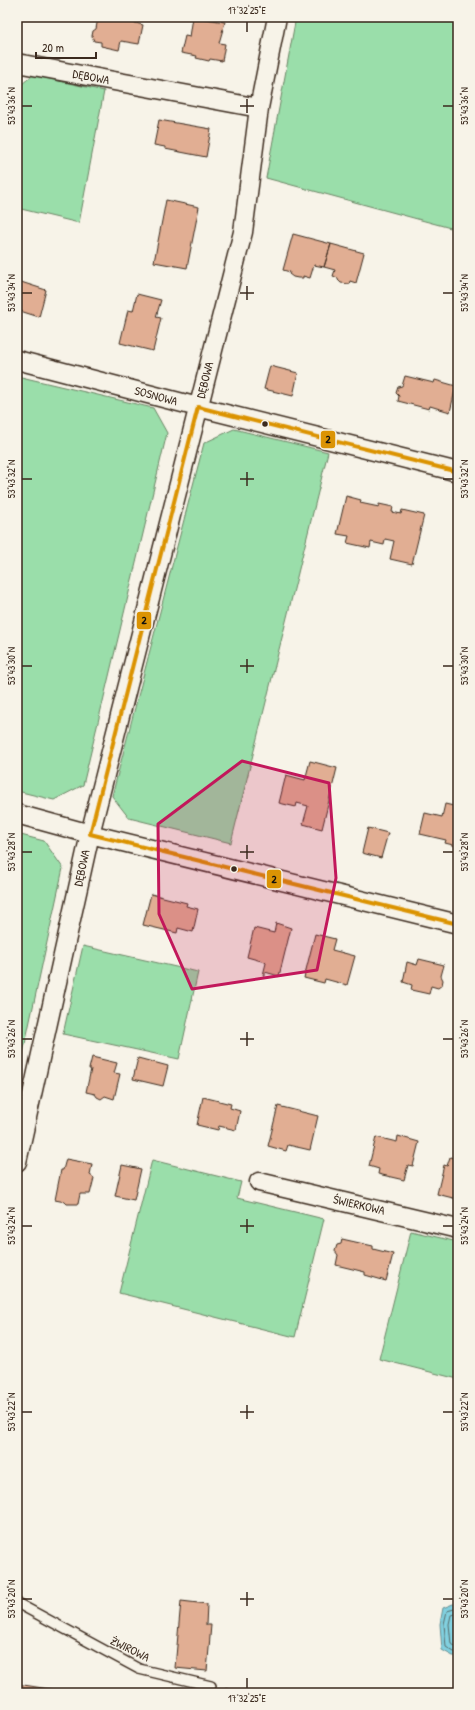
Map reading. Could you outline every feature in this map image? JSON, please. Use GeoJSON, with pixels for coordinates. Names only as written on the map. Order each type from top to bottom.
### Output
{"type":"FeatureCollection","features":[{"type":"Feature","properties":{"kind":"street","name":"DĘBOWA"},"geometry":{"type":"LineString","coordinates":[[17,1162],[90,834],[243,232],[259,108],[277,17]]}},
{"type":"Feature","properties":{"kind":"street","name":"DĘBOWA"},"geometry":{"type":"LineString","coordinates":[[17,63],[259,108]]}},
{"type":"Feature","properties":{"kind":"street","name":"SOSNOWA"},"geometry":{"type":"LineString","coordinates":[[17,360],[458,472]]}},
{"type":"Feature","properties":{"kind":"street"},"geometry":{"type":"LineString","coordinates":[[17,814],[90,834],[458,924]]}},
{"type":"Feature","properties":{"kind":"street","name":"ŚWIERKOWA"},"geometry":{"type":"LineString","coordinates":[[259,1182],[458,1229]]}},
{"type":"Feature","properties":{"kind":"lane","name":"ŻWIROWA"},"geometry":{"type":"LineString","coordinates":[[17,1602],[139,1669],[211,1686]]}},
{"type":"Feature","properties":{"kind":"path"},"geometry":{"type":"LineString","coordinates":[[211,1686],[242,1693]]}},
{"type":"Feature","properties":{"kind":"highlighted area"},"geometry":{"type":"Polygon","coordinates":[[[242,761],[329,783],[336,878],[317,970],[192,989],[159,914],[158,824],[242,761]]]}},
{"type":"Feature","properties":{"kind":"green space"},"geometry":{"type":"Polygon","coordinates":[[[296,17],[458,17],[458,230],[266,178],[296,17]]]}},
{"type":"Feature","properties":{"kind":"green space"},"geometry":{"type":"Polygon","coordinates":[[[33,75],[104,91],[79,223],[17,208],[17,88],[33,75]]]}},
{"type":"Feature","properties":{"kind":"green space"},"geometry":{"type":"Polygon","coordinates":[[[17,376],[153,408],[167,433],[83,785],[54,800],[17,791],[17,376]]]}},
{"type":"Feature","properties":{"kind":"green space"},"geometry":{"type":"Polygon","coordinates":[[[234,429],[328,452],[231,843],[129,818],[112,796],[204,443],[234,429]]]}},
{"type":"Feature","properties":{"kind":"green space"},"geometry":{"type":"Polygon","coordinates":[[[17,834],[44,841],[63,868],[17,1081],[17,834]]]}},
{"type":"Feature","properties":{"kind":"green space"},"geometry":{"type":"Polygon","coordinates":[[[83,946],[198,972],[179,1059],[63,1034],[83,946]]]}},
{"type":"Feature","properties":{"kind":"green space"},"geometry":{"type":"Polygon","coordinates":[[[152,1160],[241,1182],[237,1198],[324,1219],[295,1337],[119,1293],[152,1160]]]}},
{"type":"Feature","properties":{"kind":"green space"},"geometry":{"type":"Polygon","coordinates":[[[411,1231],[458,1242],[458,1379],[379,1359],[411,1231]]]}},
{"type":"Feature","properties":{"kind":"water"},"geometry":{"type":"Polygon","coordinates":[[[453,1604],[458,1604],[458,1656],[453,1656],[442,1650],[440,1624],[443,1608],[453,1604]]]}},
{"type":"Feature","properties":{"kind":"building"},"geometry":{"type":"Polygon","coordinates":[[[98,17],[114,17],[143,25],[139,44],[121,41],[119,50],[101,46],[101,42],[94,41],[92,36],[93,31],[96,29],[98,17]]]}},
{"type":"Feature","properties":{"kind":"building"},"geometry":{"type":"Polygon","coordinates":[[[193,17],[225,22],[219,43],[225,44],[222,61],[210,59],[209,61],[196,58],[197,56],[181,53],[185,36],[190,37],[193,17]]]}},
{"type":"Feature","properties":{"kind":"building"},"geometry":{"type":"Polygon","coordinates":[[[159,120],[211,129],[206,157],[165,149],[165,147],[154,145],[159,120]]]}},
{"type":"Feature","properties":{"kind":"building"},"geometry":{"type":"Polygon","coordinates":[[[166,200],[199,207],[187,268],[154,262],[166,200]]]}},
{"type":"Feature","properties":{"kind":"building"},"geometry":{"type":"Polygon","coordinates":[[[293,234],[331,244],[324,267],[314,265],[310,278],[303,276],[303,278],[293,277],[289,274],[290,272],[283,270],[293,234]]]}},
{"type":"Feature","properties":{"kind":"building"},"geometry":{"type":"Polygon","coordinates":[[[331,244],[364,253],[356,283],[350,281],[349,284],[341,283],[338,278],[333,276],[335,270],[324,267],[331,244]]]}},
{"type":"Feature","properties":{"kind":"building"},"geometry":{"type":"Polygon","coordinates":[[[17,282],[46,290],[39,317],[17,310],[17,282]]]}},
{"type":"Feature","properties":{"kind":"building"},"geometry":{"type":"Polygon","coordinates":[[[137,294],[161,300],[156,317],[161,318],[153,351],[120,343],[128,310],[133,311],[137,294]]]}},
{"type":"Feature","properties":{"kind":"building"},"geometry":{"type":"Polygon","coordinates":[[[270,366],[298,373],[293,396],[264,389],[270,366]]]}},
{"type":"Feature","properties":{"kind":"building"},"geometry":{"type":"Polygon","coordinates":[[[405,376],[434,383],[435,380],[456,386],[450,412],[430,406],[429,409],[398,401],[399,396],[396,393],[398,387],[402,386],[405,376]]]}},
{"type":"Feature","properties":{"kind":"building"},"geometry":{"type":"Polygon","coordinates":[[[346,496],[361,500],[360,503],[379,507],[379,504],[393,507],[392,512],[401,514],[402,510],[424,515],[412,564],[390,559],[394,541],[385,539],[384,545],[371,542],[370,548],[347,543],[349,536],[337,534],[346,496]]]}},
{"type":"Feature","properties":{"kind":"building"},"geometry":{"type":"Polygon","coordinates":[[[310,761],[337,768],[322,829],[303,824],[308,806],[297,803],[296,807],[279,803],[286,775],[305,780],[310,761]]]}},
{"type":"Feature","properties":{"kind":"building"},"geometry":{"type":"Polygon","coordinates":[[[445,804],[458,807],[457,846],[445,843],[446,840],[420,834],[425,813],[442,817],[445,804]]]}},
{"type":"Feature","properties":{"kind":"building"},"geometry":{"type":"Polygon","coordinates":[[[368,828],[388,833],[381,858],[362,853],[368,828]]]}},
{"type":"Feature","properties":{"kind":"building"},"geometry":{"type":"Polygon","coordinates":[[[151,894],[187,903],[186,906],[198,909],[193,932],[178,928],[177,933],[143,925],[151,894]]]}},
{"type":"Feature","properties":{"kind":"building"},"geometry":{"type":"Polygon","coordinates":[[[276,923],[291,928],[279,976],[265,972],[265,976],[263,975],[266,963],[247,957],[254,928],[274,933],[276,923]]]}},
{"type":"Feature","properties":{"kind":"building"},"geometry":{"type":"Polygon","coordinates":[[[315,934],[335,939],[332,950],[355,956],[347,985],[325,979],[324,983],[304,978],[315,934]]]}},
{"type":"Feature","properties":{"kind":"building"},"geometry":{"type":"Polygon","coordinates":[[[419,959],[444,965],[441,976],[443,980],[442,985],[438,988],[431,986],[429,994],[411,990],[412,985],[403,982],[407,962],[417,965],[419,959]]]}},
{"type":"Feature","properties":{"kind":"building"},"geometry":{"type":"Polygon","coordinates":[[[92,1057],[117,1063],[114,1073],[120,1074],[114,1099],[105,1096],[101,1099],[95,1094],[86,1092],[92,1057]]]}},
{"type":"Feature","properties":{"kind":"building"},"geometry":{"type":"Polygon","coordinates":[[[138,1058],[168,1066],[163,1086],[133,1079],[138,1058]]]}},
{"type":"Feature","properties":{"kind":"building"},"geometry":{"type":"Polygon","coordinates":[[[203,1097],[231,1104],[230,1108],[240,1111],[236,1130],[219,1126],[218,1130],[197,1125],[203,1097]]]}},
{"type":"Feature","properties":{"kind":"building"},"geometry":{"type":"Polygon","coordinates":[[[278,1106],[318,1116],[310,1150],[288,1145],[286,1151],[268,1146],[278,1106]]]}},
{"type":"Feature","properties":{"kind":"building"},"geometry":{"type":"Polygon","coordinates":[[[398,1136],[419,1142],[413,1166],[408,1165],[404,1180],[378,1174],[379,1169],[369,1166],[376,1137],[397,1142],[398,1136]]]}},
{"type":"Feature","properties":{"kind":"building"},"geometry":{"type":"Polygon","coordinates":[[[450,1157],[458,1159],[457,1199],[437,1194],[444,1165],[447,1166],[450,1157]]]}},
{"type":"Feature","properties":{"kind":"building"},"geometry":{"type":"Polygon","coordinates":[[[66,1159],[92,1164],[90,1175],[94,1178],[90,1194],[80,1194],[78,1204],[67,1204],[65,1202],[55,1200],[61,1170],[63,1170],[66,1159]]]}},
{"type":"Feature","properties":{"kind":"building"},"geometry":{"type":"Polygon","coordinates":[[[122,1165],[141,1169],[134,1200],[115,1196],[122,1165]]]}},
{"type":"Feature","properties":{"kind":"building"},"geometry":{"type":"Polygon","coordinates":[[[342,1239],[373,1246],[373,1249],[393,1254],[386,1281],[365,1275],[365,1272],[336,1265],[338,1255],[335,1251],[337,1245],[341,1244],[342,1239]]]}},
{"type":"Feature","properties":{"kind":"building"},"geometry":{"type":"Polygon","coordinates":[[[181,1601],[207,1604],[206,1625],[211,1625],[207,1671],[175,1668],[181,1601]]]}},
{"type":"Feature","properties":{"kind":"building"},"geometry":{"type":"Polygon","coordinates":[[[17,1684],[75,1693],[17,1693],[17,1684]]]}},
{"type":"Feature","properties":{"kind":"transit line","name":"2"},"geometry":{"type":"LineString","coordinates":[[198,407],[458,472]]}},
{"type":"Feature","properties":{"kind":"transit line","name":"2"},"geometry":{"type":"LineString","coordinates":[[90,834],[198,407]]}},
{"type":"Feature","properties":{"kind":"transit line","name":"2"},"geometry":{"type":"LineString","coordinates":[[90,834],[458,924]]}}]}
